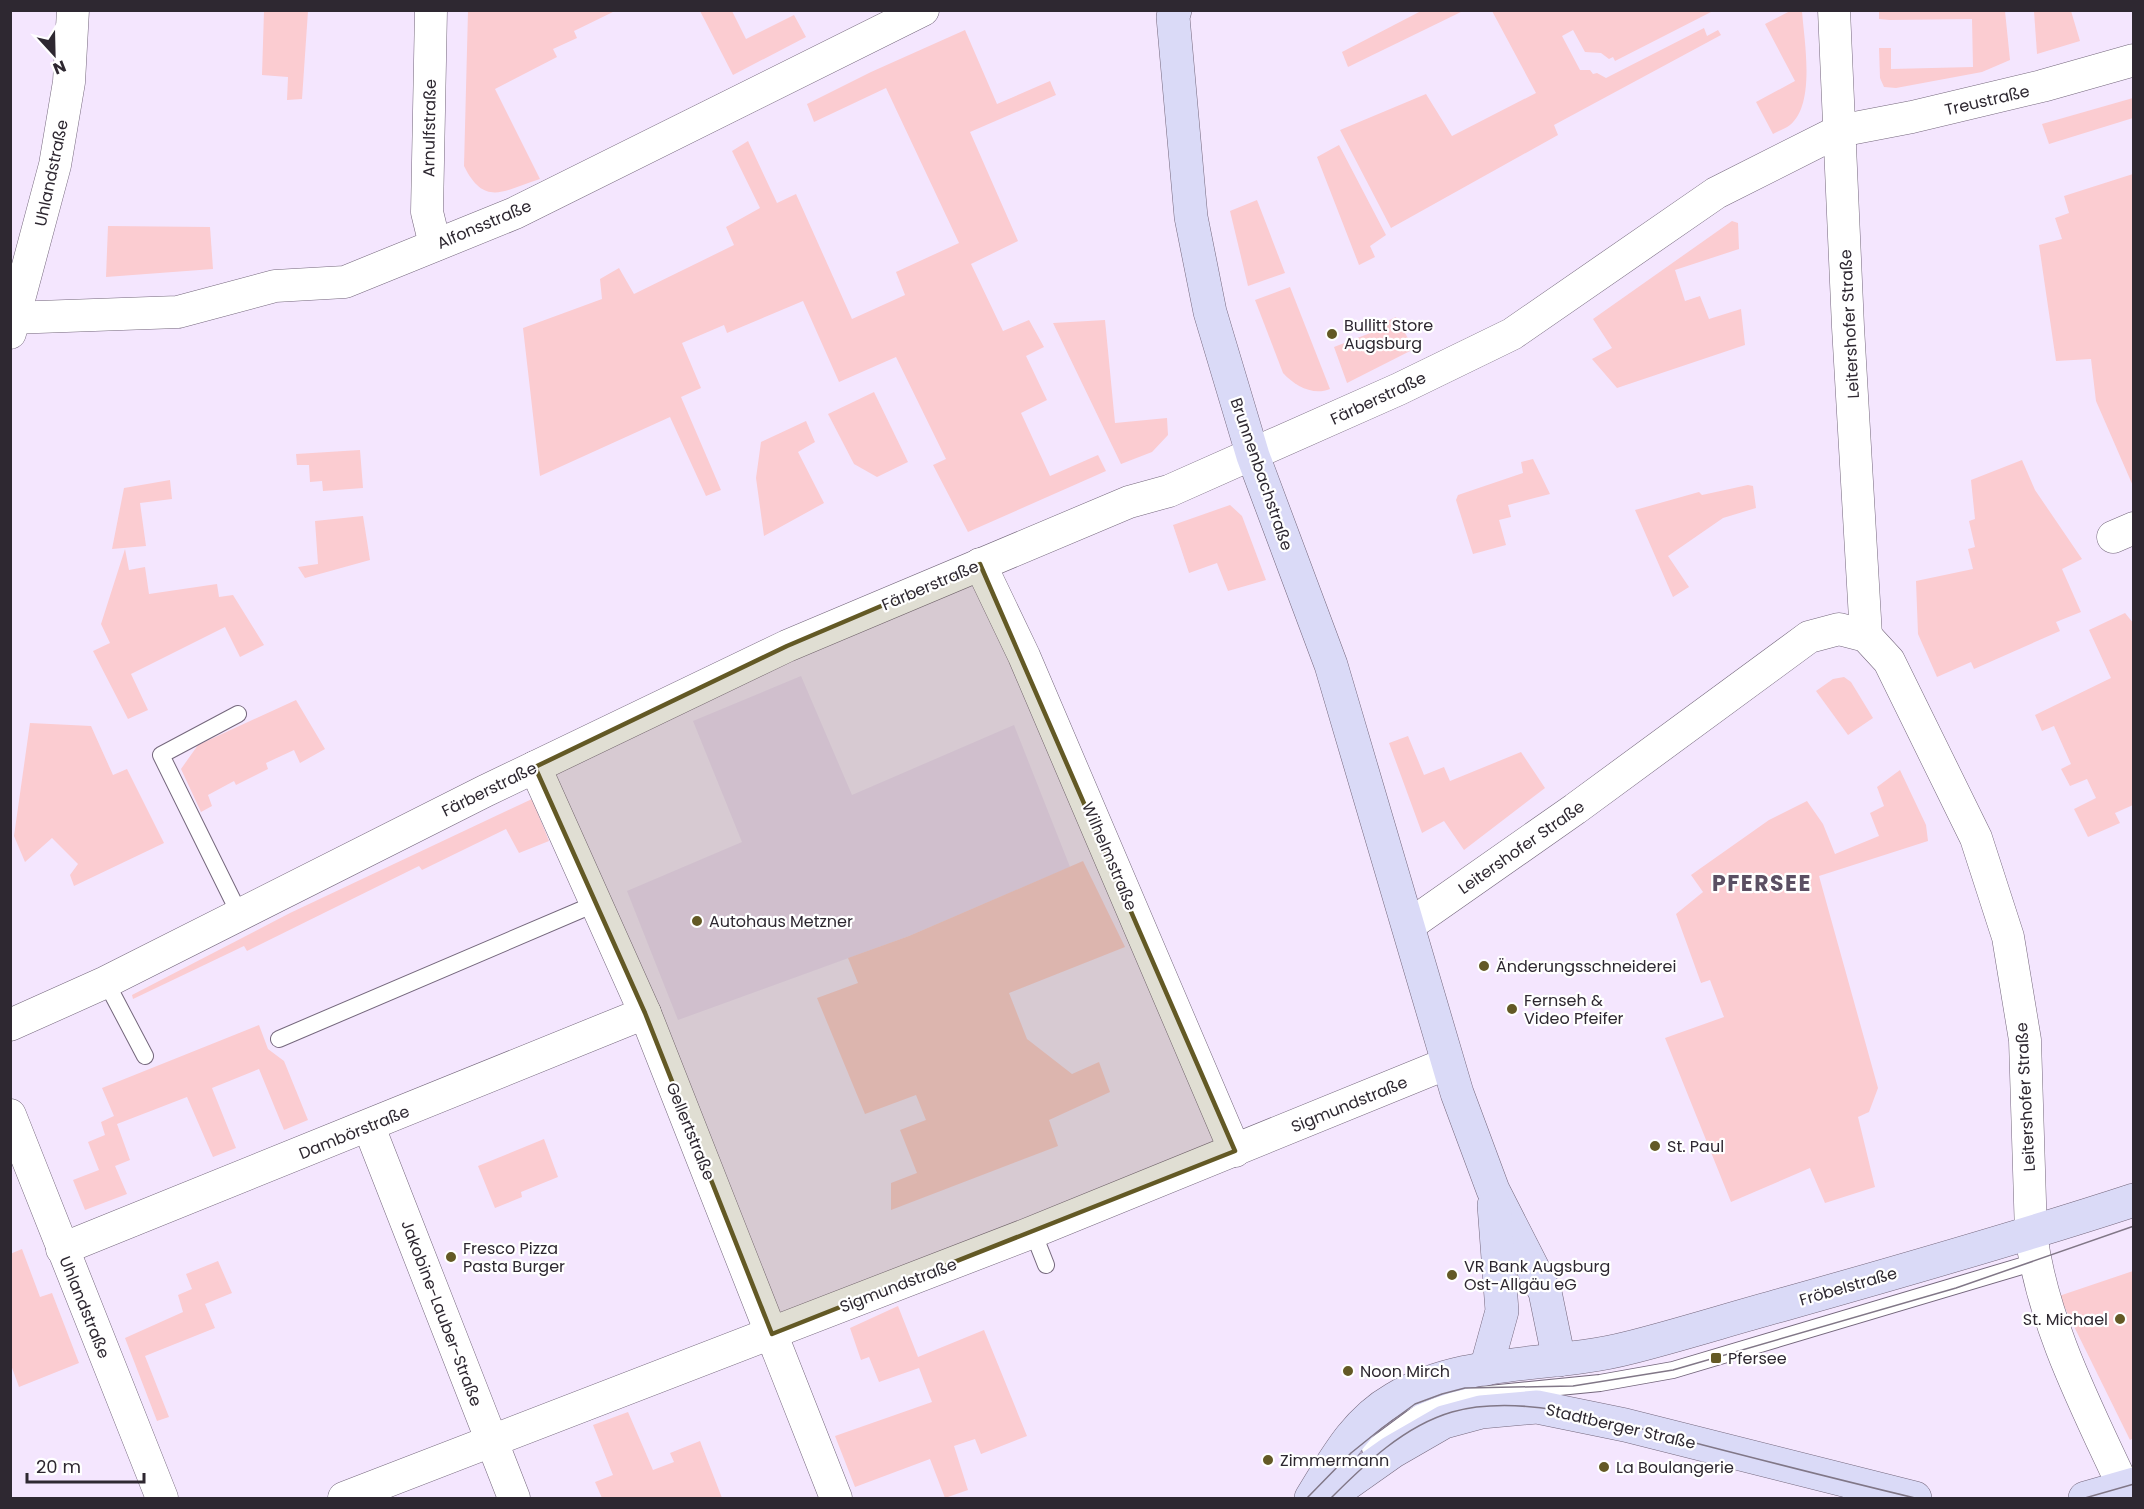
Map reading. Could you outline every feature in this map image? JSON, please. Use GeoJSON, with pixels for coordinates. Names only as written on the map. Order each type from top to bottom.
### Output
{"type":"FeatureCollection","features":[{"type":"Feature","properties":{"kind":"street","name":"Uhlandstraße"},"geometry":{"type":"LineString","coordinates":[[12,323],[55,165],[69,82],[74,10]]}},
{"type":"Feature","properties":{"kind":"street","name":"Arnulfstraße"},"geometry":{"type":"LineString","coordinates":[[431,10],[427,212],[435,245]]}},
{"type":"Feature","properties":{"kind":"street","name":"Alfonsstraße"},"geometry":{"type":"LineString","coordinates":[[12,323],[178,312],[276,286],[345,282],[515,213],[923,10]]}},
{"type":"Feature","properties":{"kind":"street","name":"Brunnenbachstraße"},"geometry":{"type":"LineString","coordinates":[[1175,10],[1173,17],[1191,217],[1210,312],[1253,456],[1331,665],[1408,926]]}},
{"type":"Feature","properties":{"kind":"street","name":"Leitershofer Straße"},"geometry":{"type":"LineString","coordinates":[[1834,10],[1866,636]]}},
{"type":"Feature","properties":{"kind":"street","name":"Treustraße"},"geometry":{"type":"LineString","coordinates":[[1839,131],[2042,87],[2133,60]]}},
{"type":"Feature","properties":{"kind":"street","name":"Färberstraße"},"geometry":{"type":"LineString","coordinates":[[10,1025],[106,982],[239,913],[787,646],[1129,502],[1155,497],[1253,456],[1400,389],[1512,333],[1716,193],[1839,131]]}},
{"type":"Feature","properties":{"kind":"street","name":"Wilhelmstraße"},"geometry":{"type":"LineString","coordinates":[[980,564],[1024,656],[1235,1151]]}},
{"type":"Feature","properties":{"kind":"street","name":"Leitershofer Straße"},"geometry":{"type":"LineString","coordinates":[[1408,926],[1575,808],[1809,637],[1839,629],[1866,636],[1889,661],[1976,838],[2008,937],[2025,1040],[2033,1248],[2040,1287],[2065,1357],[2129,1486]]}},
{"type":"Feature","properties":{"kind":"street","name":"Gellertstraße"},"geometry":{"type":"LineString","coordinates":[[535,767],[645,1013],[836,1498]]}},
{"type":"Feature","properties":{"kind":"street"},"geometry":{"type":"LineString","coordinates":[[1408,926],[1448,1063],[1493,1190],[1545,1292],[1547,1385]]}},
{"type":"Feature","properties":{"kind":"street","name":"Dambörstraße"},"geometry":{"type":"LineString","coordinates":[[62,1249],[369,1127],[645,1013]]}},
{"type":"Feature","properties":{"kind":"street","name":"Sigmundstraße"},"geometry":{"type":"LineString","coordinates":[[344,1498],[1033,1232],[1448,1063]]}},
{"type":"Feature","properties":{"kind":"street","name":"Uhlandstraße"},"geometry":{"type":"LineString","coordinates":[[10,1115],[162,1498]]}},
{"type":"Feature","properties":{"kind":"street","name":"Jakobine-Lauber-Straße"},"geometry":{"type":"LineString","coordinates":[[369,1127],[514,1498]]}},
{"type":"Feature","properties":{"kind":"street"},"geometry":{"type":"LineString","coordinates":[[1479,1381],[1502,1311],[1493,1190]]}},
{"type":"Feature","properties":{"kind":"street","name":"Fröbelstraße"},"geometry":{"type":"LineString","coordinates":[[1547,1385],[1626,1349],[2033,1248],[2133,1200]]}},
{"type":"Feature","properties":{"kind":"street"},"geometry":{"type":"LineString","coordinates":[[1311,1498],[1346,1442],[1366,1418],[1393,1399],[1419,1386],[1454,1374],[1479,1381],[1547,1385]]}},
{"type":"Feature","properties":{"kind":"street"},"geometry":{"type":"LineString","coordinates":[[1327,1498],[1392,1452],[1444,1422],[1481,1412],[1547,1385]]}},
{"type":"Feature","properties":{"kind":"street","name":"Stadtberger Straße"},"geometry":{"type":"LineString","coordinates":[[1547,1385],[1625,1425],[1915,1498]]}},
{"type":"Feature","properties":{"kind":"street"},"geometry":{"type":"LineString","coordinates":[[2085,1498],[2129,1486]]}},
{"type":"Feature","properties":{"kind":"lane"},"geometry":{"type":"LineString","coordinates":[[238,714],[161,755],[239,913]]}},
{"type":"Feature","properties":{"kind":"lane"},"geometry":{"type":"LineString","coordinates":[[279,1039],[597,903]]}},
{"type":"Feature","properties":{"kind":"lane"},"geometry":{"type":"LineString","coordinates":[[106,982],[145,1056]]}},
{"type":"Feature","properties":{"kind":"lane"},"geometry":{"type":"LineString","coordinates":[[1033,1232],[1046,1265]]}},
{"type":"Feature","properties":{"kind":"lane"},"geometry":{"type":"LineString","coordinates":[[1319,1498],[1357,1460],[1412,1418],[1479,1381]]}},
{"type":"Feature","properties":{"kind":"highlighted area"},"geometry":{"type":"Polygon","coordinates":[[[980,564],[1235,1151],[772,1334],[645,1013],[535,767],[787,646],[980,564]]]}},
{"type":"Feature","properties":{"kind":"shaded area"},"geometry":{"type":"Polygon","coordinates":[[[1792,10],[1802,11],[1806,87],[1798,115],[1790,125],[1773,134],[1756,102],[1795,81],[1765,24],[1792,10]]]}},
{"type":"Feature","properties":{"kind":"shaded area"},"geometry":{"type":"Polygon","coordinates":[[[264,11],[308,11],[302,99],[287,100],[288,77],[262,75],[264,11]]]}},
{"type":"Feature","properties":{"kind":"shaded area"},"geometry":{"type":"Polygon","coordinates":[[[468,11],[615,11],[574,31],[577,38],[553,49],[557,57],[495,89],[540,179],[506,191],[488,191],[480,187],[464,166],[468,11]]]}},
{"type":"Feature","properties":{"kind":"shaded area"},"geometry":{"type":"Polygon","coordinates":[[[700,11],[732,11],[746,39],[794,15],[806,37],[733,75],[700,11]]]}},
{"type":"Feature","properties":{"kind":"shaded area"},"geometry":{"type":"Polygon","coordinates":[[[1421,11],[1463,11],[1348,67],[1342,52],[1421,11]]]}},
{"type":"Feature","properties":{"kind":"shaded area"},"geometry":{"type":"Polygon","coordinates":[[[1492,11],[1713,11],[1615,61],[1613,57],[1609,59],[1601,53],[1585,52],[1573,30],[1562,36],[1580,70],[1590,70],[1593,74],[1597,73],[1606,78],[1704,28],[1707,36],[1718,30],[1721,35],[1554,125],[1558,135],[1391,228],[1340,130],[1426,94],[1452,136],[1536,93],[1492,11]]]}},
{"type":"Feature","properties":{"kind":"shaded area"},"geometry":{"type":"Polygon","coordinates":[[[1879,11],[2005,11],[2010,60],[1982,72],[1896,88],[1884,87],[1880,78],[1879,48],[1891,48],[1891,69],[1973,67],[1972,19],[1890,20],[1879,19],[1879,11]]]}},
{"type":"Feature","properties":{"kind":"shaded area"},"geometry":{"type":"Polygon","coordinates":[[[2034,11],[2071,11],[2080,41],[2037,54],[2034,11]]]}},
{"type":"Feature","properties":{"kind":"shaded area"},"geometry":{"type":"Polygon","coordinates":[[[965,30],[997,104],[1050,81],[1056,95],[970,132],[1018,241],[971,264],[1003,331],[1029,320],[1044,347],[1026,356],[1047,400],[1021,413],[1050,476],[1098,455],[1106,471],[968,532],[933,465],[946,459],[896,357],[839,382],[803,301],[727,333],[724,325],[682,343],[701,388],[681,397],[721,490],[706,496],[670,417],[540,476],[523,328],[602,299],[600,279],[619,268],[634,294],[734,245],[726,227],[760,208],[732,151],[748,141],[777,203],[796,194],[852,319],[905,295],[896,272],[959,243],[886,88],[814,122],[807,104],[871,72],[965,30]]]}},
{"type":"Feature","properties":{"kind":"shaded area"},"geometry":{"type":"Polygon","coordinates":[[[2133,98],[2133,118],[2049,144],[2042,124],[2133,98]]]}},
{"type":"Feature","properties":{"kind":"shaded area"},"geometry":{"type":"Polygon","coordinates":[[[1339,145],[1386,235],[1370,246],[1375,257],[1359,265],[1317,157],[1339,145]]]}},
{"type":"Feature","properties":{"kind":"shaded area"},"geometry":{"type":"Polygon","coordinates":[[[2133,174],[2134,486],[2096,401],[2091,359],[2056,361],[2039,245],[2062,239],[2055,218],[2069,213],[2064,196],[2133,174]]]}},
{"type":"Feature","properties":{"kind":"shaded area"},"geometry":{"type":"Polygon","coordinates":[[[1257,200],[1285,273],[1248,286],[1230,211],[1257,200]]]}},
{"type":"Feature","properties":{"kind":"shaded area"},"geometry":{"type":"Polygon","coordinates":[[[1732,221],[1738,223],[1739,249],[1675,270],[1685,301],[1700,296],[1709,319],[1741,309],[1745,345],[1617,388],[1592,359],[1612,348],[1593,319],[1732,221]]]}},
{"type":"Feature","properties":{"kind":"shaded area"},"geometry":{"type":"Polygon","coordinates":[[[108,226],[210,227],[213,269],[106,277],[108,226]]]}},
{"type":"Feature","properties":{"kind":"shaded area"},"geometry":{"type":"Polygon","coordinates":[[[1290,287],[1330,389],[1317,391],[1305,388],[1293,382],[1283,373],[1255,300],[1290,287]]]}},
{"type":"Feature","properties":{"kind":"shaded area"},"geometry":{"type":"Polygon","coordinates":[[[1396,317],[1414,349],[1347,383],[1334,347],[1386,327],[1385,322],[1396,317]]]}},
{"type":"Feature","properties":{"kind":"shaded area"},"geometry":{"type":"Polygon","coordinates":[[[1105,320],[1115,423],[1167,418],[1168,435],[1152,452],[1121,464],[1053,323],[1105,320]]]}},
{"type":"Feature","properties":{"kind":"shaded area"},"geometry":{"type":"Polygon","coordinates":[[[874,392],[908,462],[877,477],[854,464],[828,414],[874,392]]]}},
{"type":"Feature","properties":{"kind":"shaded area"},"geometry":{"type":"Polygon","coordinates":[[[806,421],[815,442],[798,452],[824,503],[764,536],[756,478],[761,442],[806,421]]]}},
{"type":"Feature","properties":{"kind":"shaded area"},"geometry":{"type":"Polygon","coordinates":[[[360,450],[363,488],[323,491],[322,481],[310,482],[309,465],[297,465],[296,454],[360,450]]]}},
{"type":"Feature","properties":{"kind":"shaded area"},"geometry":{"type":"Polygon","coordinates":[[[1533,459],[1550,494],[1508,505],[1511,517],[1499,520],[1506,545],[1473,554],[1456,500],[1458,495],[1523,473],[1521,462],[1533,459]]]}},
{"type":"Feature","properties":{"kind":"shaded area"},"geometry":{"type":"Polygon","coordinates":[[[2022,460],[2035,490],[2082,559],[2062,569],[2081,612],[2056,622],[2060,631],[1974,669],[1971,662],[1937,677],[1918,634],[1916,581],[1973,569],[1968,549],[1975,547],[1969,521],[1975,519],[1971,480],[2022,460]]]}},
{"type":"Feature","properties":{"kind":"shaded area"},"geometry":{"type":"Polygon","coordinates":[[[170,480],[172,499],[140,503],[146,546],[112,549],[124,488],[170,480]]]}},
{"type":"Feature","properties":{"kind":"shaded area"},"geometry":{"type":"Polygon","coordinates":[[[1748,485],[1753,486],[1756,508],[1723,518],[1668,556],[1689,587],[1673,597],[1635,510],[1699,492],[1702,495],[1748,485]]]}},
{"type":"Feature","properties":{"kind":"shaded area"},"geometry":{"type":"Polygon","coordinates":[[[1230,505],[1242,516],[1266,580],[1228,591],[1217,563],[1189,573],[1173,525],[1230,505]]]}},
{"type":"Feature","properties":{"kind":"shaded area"},"geometry":{"type":"Polygon","coordinates":[[[363,516],[370,560],[305,578],[298,567],[318,564],[315,521],[363,516]]]}},
{"type":"Feature","properties":{"kind":"shaded area"},"geometry":{"type":"Polygon","coordinates":[[[125,549],[129,570],[145,567],[149,594],[217,584],[219,597],[233,595],[264,645],[240,657],[225,627],[131,674],[148,710],[128,719],[93,651],[110,643],[101,624],[125,549]]]}},
{"type":"Feature","properties":{"kind":"shaded area"},"geometry":{"type":"Polygon","coordinates":[[[2125,613],[2134,624],[2133,805],[2115,813],[2120,823],[2088,837],[2074,809],[2096,798],[2087,779],[2070,786],[2061,769],[2071,764],[2054,726],[2042,731],[2035,715],[2111,678],[2089,630],[2125,613]]]}},
{"type":"Feature","properties":{"kind":"shaded area"},"geometry":{"type":"Polygon","coordinates":[[[801,676],[852,795],[1014,725],[1070,867],[909,936],[678,1020],[627,891],[742,842],[693,721],[801,676]]]}},
{"type":"Feature","properties":{"kind":"shaded area"},"geometry":{"type":"Polygon","coordinates":[[[1844,677],[1851,682],[1873,718],[1848,735],[1816,691],[1833,679],[1844,677]]]}},
{"type":"Feature","properties":{"kind":"shaded area"},"geometry":{"type":"Polygon","coordinates":[[[296,700],[325,749],[300,763],[294,750],[266,763],[268,769],[236,785],[234,781],[208,795],[212,806],[201,812],[181,769],[198,745],[296,700]]]}},
{"type":"Feature","properties":{"kind":"shaded area"},"geometry":{"type":"Polygon","coordinates":[[[30,723],[91,726],[113,775],[127,769],[164,843],[74,886],[70,875],[78,864],[52,838],[25,862],[14,836],[30,723]]]}},
{"type":"Feature","properties":{"kind":"shaded area"},"geometry":{"type":"Polygon","coordinates":[[[1408,736],[1424,775],[1444,767],[1450,781],[1521,752],[1545,788],[1464,850],[1444,821],[1422,833],[1389,743],[1408,736]]]}},
{"type":"Feature","properties":{"kind":"shaded area"},"geometry":{"type":"Polygon","coordinates":[[[1900,770],[1926,825],[1928,841],[1819,876],[1878,1088],[1869,1112],[1858,1117],[1875,1187],[1825,1203],[1810,1168],[1731,1202],[1665,1038],[1724,1017],[1710,980],[1701,983],[1676,914],[1703,892],[1691,875],[1769,820],[1807,801],[1823,824],[1835,854],[1879,836],[1870,813],[1884,806],[1877,787],[1900,770]]]}},
{"type":"Feature","properties":{"kind":"shaded area"},"geometry":{"type":"Polygon","coordinates":[[[532,799],[549,841],[519,853],[506,829],[422,870],[419,866],[247,951],[244,946],[133,999],[132,995],[290,913],[532,799]]]}},
{"type":"Feature","properties":{"kind":"shaded area"},"geometry":{"type":"Polygon","coordinates":[[[1083,861],[1125,947],[1009,993],[1027,1039],[1072,1074],[1099,1062],[1110,1092],[1049,1120],[1058,1146],[891,1210],[891,1183],[917,1173],[900,1130],[926,1120],[916,1095],[865,1114],[817,998],[858,983],[848,958],[909,936],[1083,861]]]}},
{"type":"Feature","properties":{"kind":"shaded area"},"geometry":{"type":"Polygon","coordinates":[[[259,1025],[268,1049],[284,1061],[308,1120],[284,1130],[259,1069],[212,1088],[236,1148],[213,1157],[187,1097],[117,1124],[130,1160],[115,1166],[127,1194],[85,1210],[73,1180],[99,1170],[88,1142],[105,1135],[101,1122],[114,1116],[102,1088],[259,1025]]]}},
{"type":"Feature","properties":{"kind":"shaded area"},"geometry":{"type":"Polygon","coordinates":[[[544,1139],[558,1177],[521,1192],[522,1197],[495,1208],[478,1166],[544,1139]]]}},
{"type":"Feature","properties":{"kind":"shaded area"},"geometry":{"type":"Polygon","coordinates":[[[22,1249],[40,1297],[52,1293],[79,1363],[19,1387],[11,1365],[10,1254],[22,1249]]]}},
{"type":"Feature","properties":{"kind":"shaded area"},"geometry":{"type":"Polygon","coordinates":[[[218,1261],[232,1293],[205,1304],[215,1328],[145,1356],[169,1417],[157,1421],[125,1338],[183,1312],[178,1295],[192,1289],[186,1274],[218,1261]]]}},
{"type":"Feature","properties":{"kind":"shaded area"},"geometry":{"type":"Polygon","coordinates":[[[2133,1271],[2133,1438],[2130,1440],[2059,1296],[2133,1271]]]}},
{"type":"Feature","properties":{"kind":"shaded area"},"geometry":{"type":"Polygon","coordinates":[[[898,1306],[918,1357],[984,1330],[1027,1436],[981,1454],[975,1439],[954,1446],[968,1490],[945,1498],[930,1459],[855,1487],[835,1436],[932,1402],[919,1368],[879,1382],[869,1357],[861,1360],[850,1328],[898,1306]]]}},
{"type":"Feature","properties":{"kind":"shaded area"},"geometry":{"type":"Polygon","coordinates":[[[628,1412],[653,1470],[674,1462],[670,1453],[700,1441],[722,1498],[602,1498],[595,1482],[613,1475],[593,1425],[628,1412]]]}},
{"type":"Feature","properties":{"kind":"tram line"},"geometry":{"type":"LineString","coordinates":[[1307,1498],[1351,1453],[1382,1428],[1415,1404],[1442,1394],[1465,1388],[1573,1386],[1673,1370],[1956,1288],[2134,1226]]}},
{"type":"Feature","properties":{"kind":"tram line"},"geometry":{"type":"LineString","coordinates":[[1331,1498],[1386,1447],[1434,1418],[1481,1407],[1512,1406],[1545,1408],[1610,1421],[1915,1498]]}},
{"type":"Feature","properties":{"kind":"tram line"},"geometry":{"type":"LineString","coordinates":[[2085,1498],[2134,1484]]}},
{"type":"Feature","properties":{"kind":"place","name":"Bullitt Store Augsburg"},"geometry":{"type":"Point","coordinates":[1332,334]}},
{"type":"Feature","properties":{"kind":"place","name":"Autohaus Metzner"},"geometry":{"type":"Point","coordinates":[697,921]}},
{"type":"Feature","properties":{"kind":"place","name":"Änderungsschneiderei"},"geometry":{"type":"Point","coordinates":[1484,966]}},
{"type":"Feature","properties":{"kind":"place","name":"Fernseh & Video Pfeifer"},"geometry":{"type":"Point","coordinates":[1512,1009]}},
{"type":"Feature","properties":{"kind":"place","name":"St. Paul"},"geometry":{"type":"Point","coordinates":[1655,1146]}},
{"type":"Feature","properties":{"kind":"place","name":"Fresco Pizza Pasta Burger"},"geometry":{"type":"Point","coordinates":[451,1257]}},
{"type":"Feature","properties":{"kind":"place","name":"VR Bank Augsburg Ost-Allgäu eG"},"geometry":{"type":"Point","coordinates":[1452,1275]}},
{"type":"Feature","properties":{"kind":"place","name":"St. Michael"},"geometry":{"type":"Point","coordinates":[2120,1319]}},
{"type":"Feature","properties":{"kind":"place","name":"Pfersee"},"geometry":{"type":"Point","coordinates":[1716,1358]}},
{"type":"Feature","properties":{"kind":"place","name":"Noon Mirch"},"geometry":{"type":"Point","coordinates":[1348,1371]}},
{"type":"Feature","properties":{"kind":"place","name":"Zimmermann"},"geometry":{"type":"Point","coordinates":[1268,1460]}},
{"type":"Feature","properties":{"kind":"place","name":"La Boulangerie"},"geometry":{"type":"Point","coordinates":[1604,1467]}},
{"type":"Feature","properties":{"kind":"district","name":"PFERSEE"},"geometry":{"type":"Point","coordinates":[1762,883]}}]}
